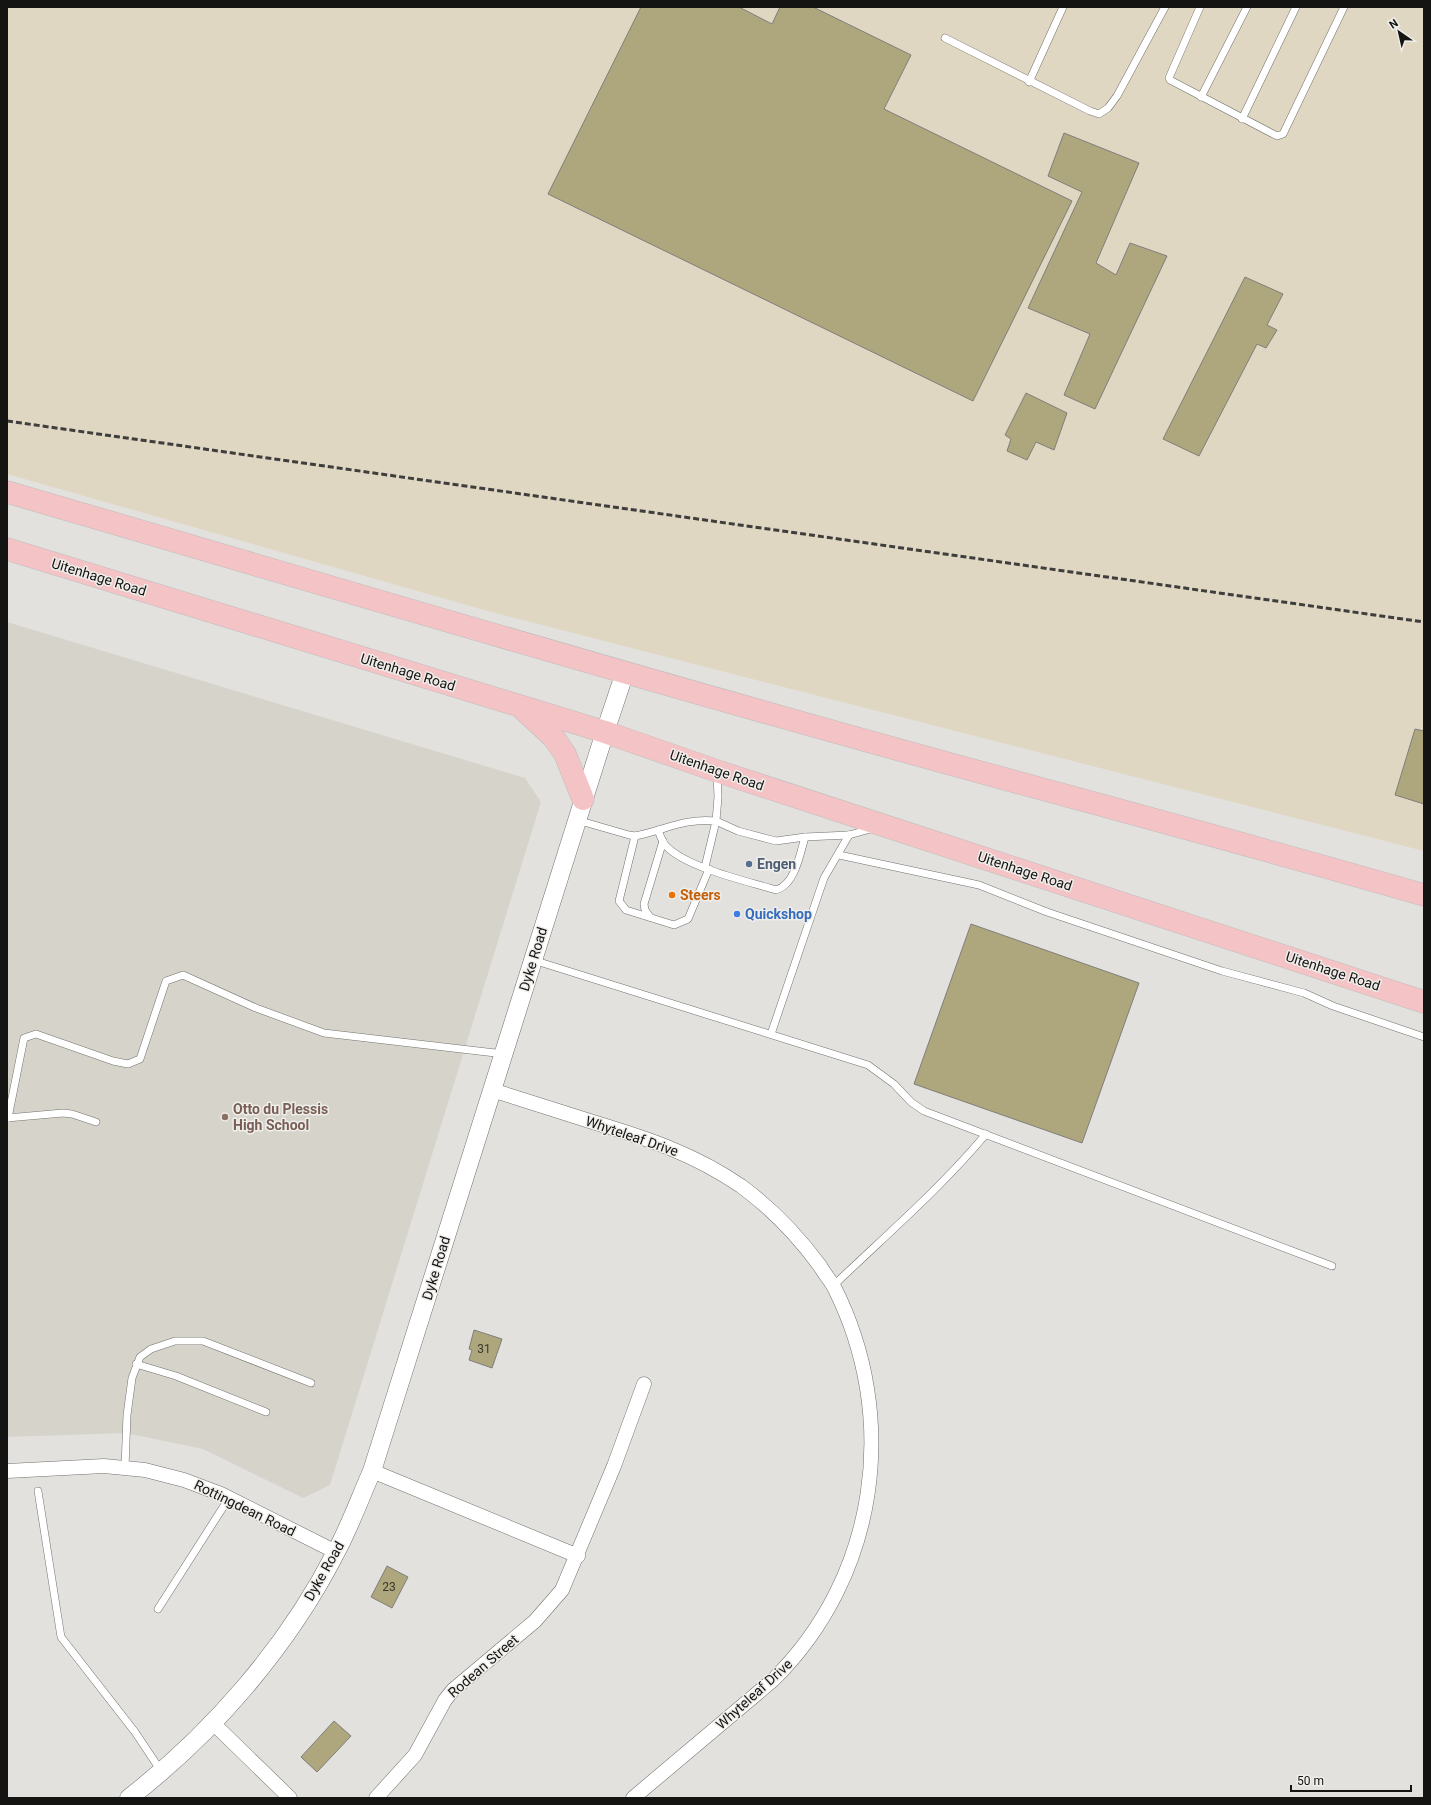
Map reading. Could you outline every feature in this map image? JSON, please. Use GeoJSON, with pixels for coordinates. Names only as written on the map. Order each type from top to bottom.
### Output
{"type":"FeatureCollection","features":[{"type":"Feature","properties":{"kind":"main road"},"geometry":{"type":"LineString","coordinates":[[7,492],[625,672],[1424,895]]}},
{"type":"Feature","properties":{"kind":"main road","name":"Uitenhage Road"},"geometry":{"type":"LineString","coordinates":[[7,549],[605,732],[717,771],[1424,1002]]}},
{"type":"Feature","properties":{"kind":"main road"},"geometry":{"type":"LineString","coordinates":[[521,707],[558,743],[565,754],[584,799]]}},
{"type":"Feature","properties":{"kind":"street","name":"Dyke Road"},"geometry":{"type":"LineString","coordinates":[[129,1798],[161,1772],[213,1723],[240,1693],[275,1649],[305,1605],[336,1552],[372,1471],[504,1054],[532,960],[625,672]]}},
{"type":"Feature","properties":{"kind":"street","name":"Whyteleaf Drive"},"geometry":{"type":"LineString","coordinates":[[492,1090],[669,1146],[714,1170],[755,1197],[789,1229],[807,1249],[833,1286],[851,1326],[865,1375],[870,1411],[872,1450],[868,1492],[864,1514],[844,1579],[829,1607],[813,1632],[786,1667],[763,1690],[633,1798]]}},
{"type":"Feature","properties":{"kind":"street","name":"Rodean Street"},"geometry":{"type":"LineString","coordinates":[[376,1798],[415,1755],[445,1700],[453,1690],[535,1621],[550,1606],[562,1590],[578,1556],[644,1384]]}},
{"type":"Feature","properties":{"kind":"street","name":"Rottingdean Road"},"geometry":{"type":"LineString","coordinates":[[7,1471],[104,1466],[145,1470],[203,1486],[336,1552]]}},
{"type":"Feature","properties":{"kind":"street"},"geometry":{"type":"LineString","coordinates":[[372,1471],[578,1556]]}},
{"type":"Feature","properties":{"kind":"street"},"geometry":{"type":"LineString","coordinates":[[213,1723],[290,1798]]}},
{"type":"Feature","properties":{"kind":"lane"},"geometry":{"type":"LineString","coordinates":[[1029,82],[1063,7]]}},
{"type":"Feature","properties":{"kind":"lane"},"geometry":{"type":"LineString","coordinates":[[945,38],[1029,82],[1099,114],[1108,108],[1116,96],[1164,7]]}},
{"type":"Feature","properties":{"kind":"lane"},"geometry":{"type":"LineString","coordinates":[[1200,7],[1169,78],[1173,83],[1277,136],[1283,134],[1344,7]]}},
{"type":"Feature","properties":{"kind":"lane"},"geometry":{"type":"LineString","coordinates":[[1201,98],[1247,7]]}},
{"type":"Feature","properties":{"kind":"lane"},"geometry":{"type":"LineString","coordinates":[[1242,119],[1296,7]]}},
{"type":"Feature","properties":{"kind":"lane"},"geometry":{"type":"LineString","coordinates":[[635,836],[619,901],[626,910],[674,925],[682,923],[688,919],[707,868],[716,821],[718,797],[717,771]]}},
{"type":"Feature","properties":{"kind":"lane"},"geometry":{"type":"LineString","coordinates":[[577,820],[635,836],[684,821],[700,819],[716,821],[738,831],[776,841],[805,837],[849,835],[883,825]]}},
{"type":"Feature","properties":{"kind":"lane"},"geometry":{"type":"LineString","coordinates":[[658,830],[666,846],[681,857],[707,868],[776,890],[788,884],[796,866],[805,837]]}},
{"type":"Feature","properties":{"kind":"lane"},"geometry":{"type":"LineString","coordinates":[[771,1034],[824,878],[839,855],[849,835]]}},
{"type":"Feature","properties":{"kind":"lane"},"geometry":{"type":"LineString","coordinates":[[650,917],[645,910],[644,904],[663,841]]}},
{"type":"Feature","properties":{"kind":"lane"},"geometry":{"type":"LineString","coordinates":[[839,855],[978,885],[1046,912],[1222,971],[1304,993],[1333,1006],[1424,1037]]}},
{"type":"Feature","properties":{"kind":"lane"},"geometry":{"type":"LineString","coordinates":[[532,960],[868,1065],[894,1084],[911,1102],[924,1111],[1332,1266]]}},
{"type":"Feature","properties":{"kind":"lane"},"geometry":{"type":"LineString","coordinates":[[96,1122],[72,1114],[63,1113],[7,1118],[24,1038],[36,1034],[113,1061],[128,1064],[140,1059],[166,980],[182,975],[256,1008],[324,1033],[504,1054]]}},
{"type":"Feature","properties":{"kind":"lane"},"geometry":{"type":"LineString","coordinates":[[833,1286],[935,1189],[965,1159],[986,1134]]}},
{"type":"Feature","properties":{"kind":"lane"},"geometry":{"type":"LineString","coordinates":[[125,1468],[129,1392],[136,1364],[144,1353],[164,1344],[182,1340],[203,1341],[311,1383]]}},
{"type":"Feature","properties":{"kind":"lane"},"geometry":{"type":"LineString","coordinates":[[136,1364],[176,1376],[266,1412]]}},
{"type":"Feature","properties":{"kind":"lane"},"geometry":{"type":"LineString","coordinates":[[38,1491],[61,1638],[135,1732],[161,1772]]}},
{"type":"Feature","properties":{"kind":"lane"},"geometry":{"type":"LineString","coordinates":[[158,1609],[229,1498]]}},
{"type":"Feature","properties":{"kind":"shaded area"},"geometry":{"type":"Polygon","coordinates":[[[7,7],[1424,7],[1424,851],[491,612],[7,474],[7,7]]]}},
{"type":"Feature","properties":{"kind":"shaded area","name":"Otto du Plessis High School"},"geometry":{"type":"Polygon","coordinates":[[[7,622],[525,778],[541,802],[330,1485],[303,1498],[203,1449],[126,1433],[7,1437],[7,622]]]}},
{"type":"Feature","properties":{"kind":"building"},"geometry":{"type":"Polygon","coordinates":[[[641,7],[739,7],[772,24],[780,7],[813,7],[911,55],[884,109],[1072,201],[973,401],[548,194],[641,7]]]}},
{"type":"Feature","properties":{"kind":"building"},"geometry":{"type":"Polygon","coordinates":[[[1064,133],[1139,163],[1096,263],[1116,275],[1130,243],[1167,256],[1095,409],[1064,395],[1090,334],[1028,308],[1082,192],[1048,176],[1064,133]]]}},
{"type":"Feature","properties":{"kind":"building"},"geometry":{"type":"Polygon","coordinates":[[[1245,277],[1283,294],[1267,325],[1277,330],[1266,348],[1257,344],[1199,456],[1163,439],[1245,277]]]}},
{"type":"Feature","properties":{"kind":"building"},"geometry":{"type":"Polygon","coordinates":[[[1026,393],[1067,413],[1054,450],[1036,442],[1027,460],[1007,451],[1011,439],[1005,435],[1026,393]]]}},
{"type":"Feature","properties":{"kind":"building"},"geometry":{"type":"Polygon","coordinates":[[[1415,729],[1424,731],[1424,804],[1395,795],[1415,729]]]}},
{"type":"Feature","properties":{"kind":"building"},"geometry":{"type":"Polygon","coordinates":[[[971,924],[1139,983],[1082,1143],[914,1084],[971,924]]]}},
{"type":"Feature","properties":{"kind":"building"},"geometry":{"type":"Polygon","coordinates":[[[474,1330],[502,1339],[492,1368],[469,1360],[472,1350],[469,1349],[474,1330]]]}},
{"type":"Feature","properties":{"kind":"building"},"geometry":{"type":"Polygon","coordinates":[[[387,1566],[408,1577],[392,1608],[371,1597],[387,1566]]]}},
{"type":"Feature","properties":{"kind":"building"},"geometry":{"type":"Polygon","coordinates":[[[334,1721],[351,1736],[317,1772],[301,1757],[334,1721]]]}},
{"type":"Feature","properties":{"kind":"railway"},"geometry":{"type":"LineString","coordinates":[[7,421],[1424,622]]}},
{"type":"Feature","properties":{"kind":"place","name":"Engen"},"geometry":{"type":"Point","coordinates":[749,864]}},
{"type":"Feature","properties":{"kind":"place","name":"Steers"},"geometry":{"type":"Point","coordinates":[672,895]}},
{"type":"Feature","properties":{"kind":"place","name":"Quickshop"},"geometry":{"type":"Point","coordinates":[737,914]}},
{"type":"Feature","properties":{"kind":"place","name":"Otto du Plessis High School"},"geometry":{"type":"Point","coordinates":[225,1117]}}]}
